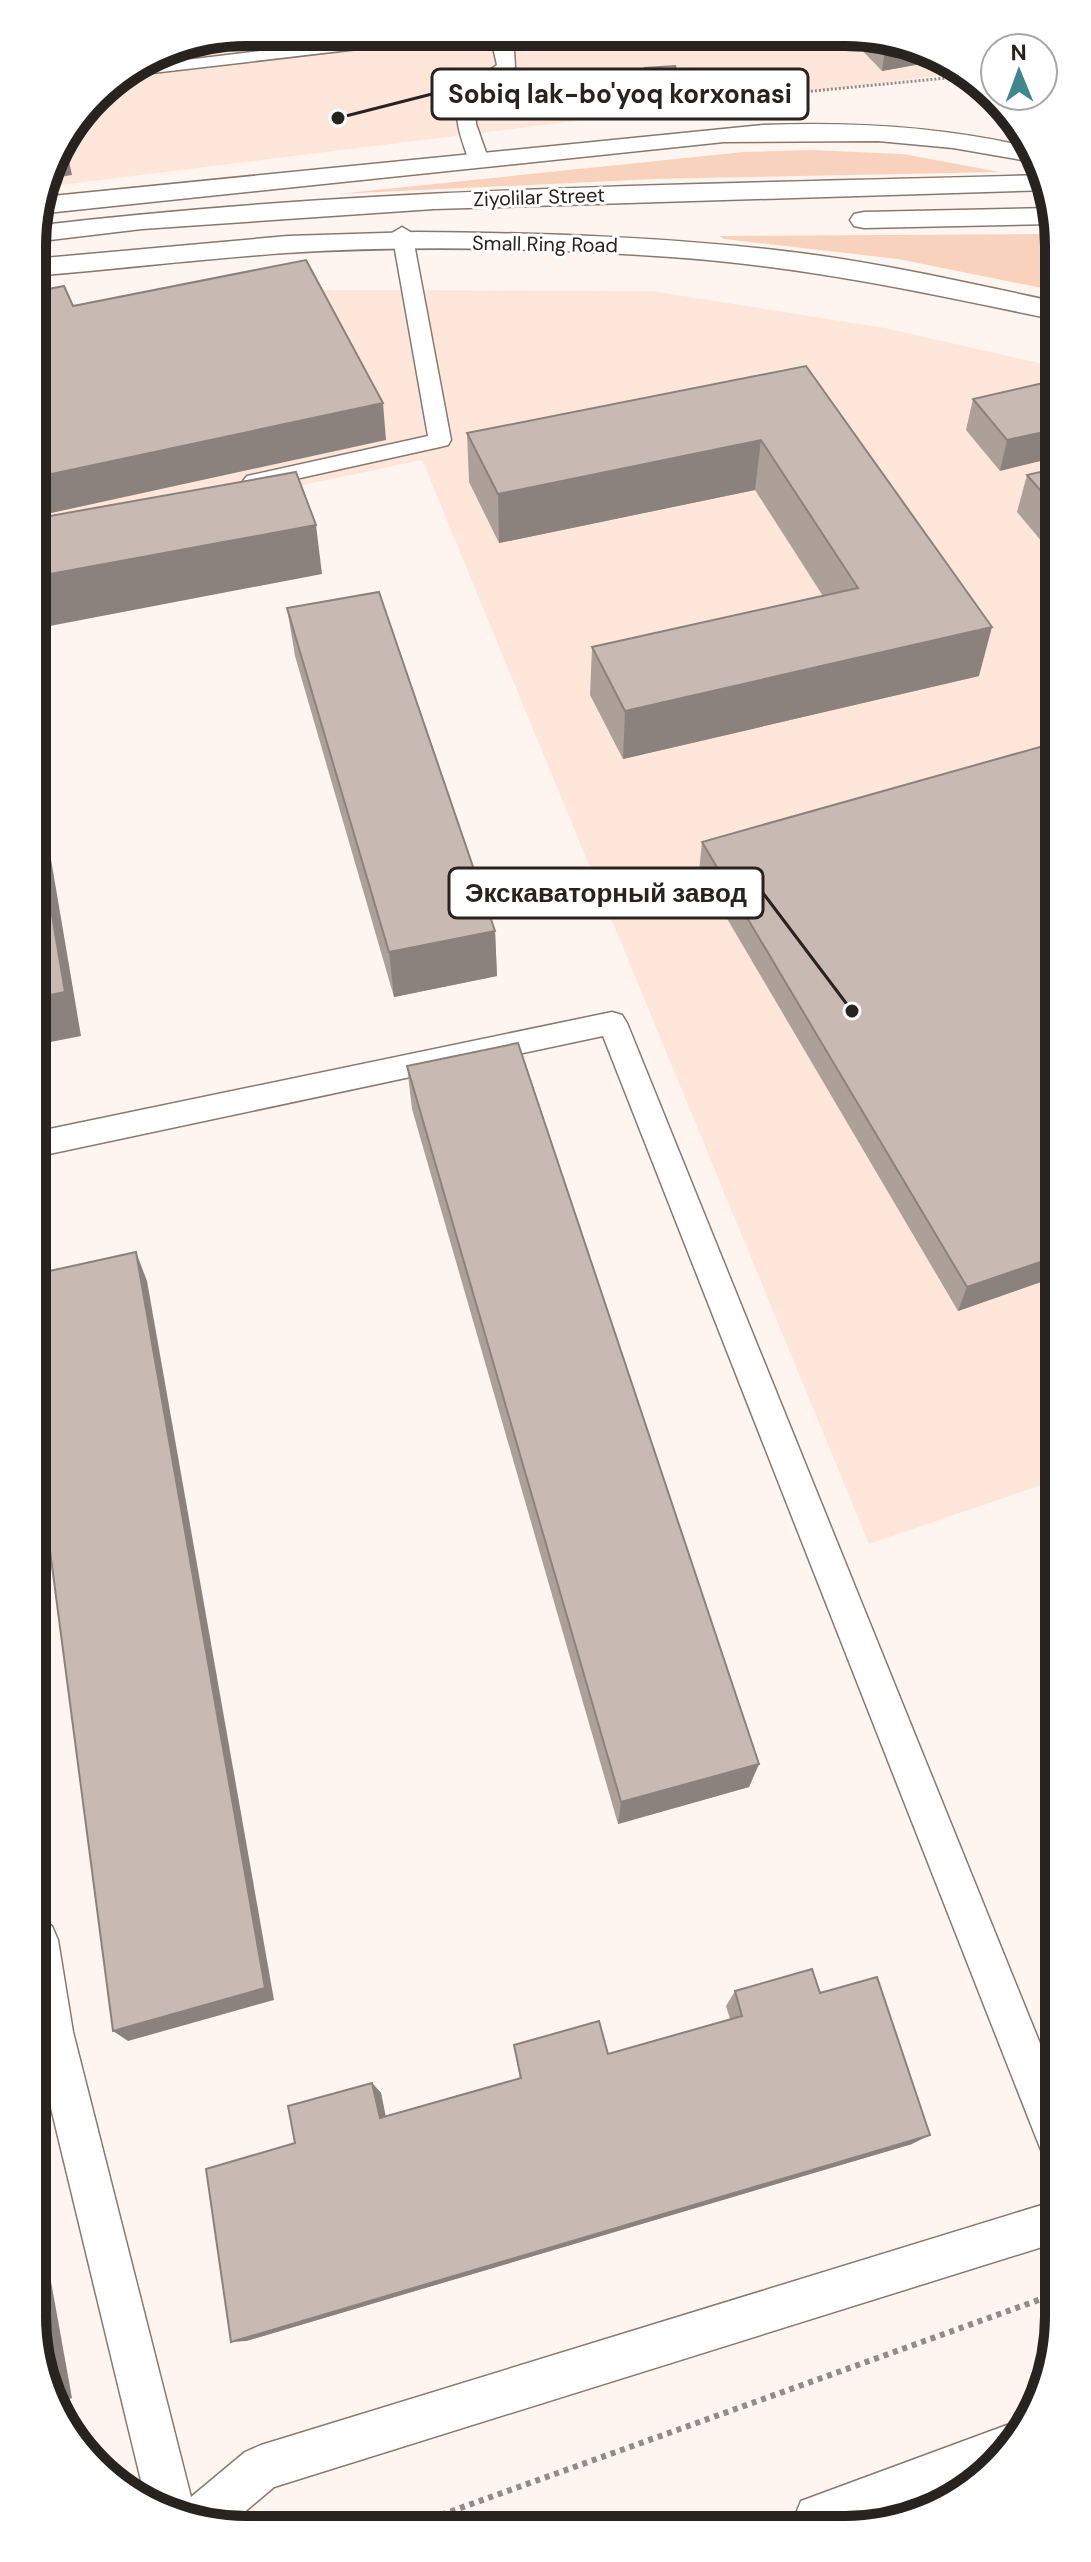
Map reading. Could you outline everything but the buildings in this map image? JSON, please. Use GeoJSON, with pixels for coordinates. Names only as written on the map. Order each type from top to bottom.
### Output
{"type":"FeatureCollection","features":[{"type":"Feature","properties":{"kind":"main road"},"geometry":{"type":"LineString","coordinates":[[51,205],[478,158],[765,132],[852,130],[944,138],[1022,154]]}},
{"type":"Feature","properties":{"kind":"main road","name":"Ziyolilar Street"},"geometry":{"type":"LineString","coordinates":[[46,232],[142,221],[434,201],[1035,183]]}},
{"type":"Feature","properties":{"kind":"main road"},"geometry":{"type":"LineString","coordinates":[[843,220],[1042,216]]}},
{"type":"Feature","properties":{"kind":"main road","name":"Ziyolilar Street"},"geometry":{"type":"LineString","coordinates":[[402,237],[564,224],[673,222]]}},
{"type":"Feature","properties":{"kind":"main road","name":"Small Ring Road"},"geometry":{"type":"LineString","coordinates":[[46,267],[207,248],[402,237],[613,245],[739,253],[862,270],[1045,309]]}},
{"type":"Feature","properties":{"kind":"main road"},"geometry":{"type":"LineString","coordinates":[[842,2516],[975,2468]]}},
{"type":"Feature","properties":{"kind":"lane"},"geometry":{"type":"LineString","coordinates":[[152,70],[345,46]]}},
{"type":"Feature","properties":{"kind":"lane"},"geometry":{"type":"LineString","coordinates":[[478,158],[463,115],[469,92],[506,67],[504,46]]}},
{"type":"Feature","properties":{"kind":"lane"},"geometry":{"type":"LineString","coordinates":[[229,487],[440,440],[402,237]]}},
{"type":"Feature","properties":{"kind":"lane"},"geometry":{"type":"LineString","coordinates":[[46,1143],[612,1023],[1045,2107]]}},
{"type":"Feature","properties":{"kind":"lane"},"geometry":{"type":"LineString","coordinates":[[46,1989],[53,2032],[168,2500]]}},
{"type":"Feature","properties":{"kind":"lane"},"geometry":{"type":"LineString","coordinates":[[209,2512],[261,2468],[1045,2225]]}},
{"type":"Feature","properties":{"kind":"path"},"geometry":{"type":"LineString","coordinates":[[438,2516],[1045,2298]]}},
{"type":"Feature","properties":{"kind":"shaded area"},"geometry":{"type":"Polygon","coordinates":[[[233,46],[845,46],[884,50],[909,57],[947,75],[56,186],[67,157],[87,124],[114,96],[157,67],[207,50],[233,46]]]}},
{"type":"Feature","properties":{"kind":"shaded area"},"geometry":{"type":"Polygon","coordinates":[[[810,150],[903,154],[1000,172],[654,179],[337,194],[744,152],[810,150]]]}},
{"type":"Feature","properties":{"kind":"shaded area"},"geometry":{"type":"Polygon","coordinates":[[[1044,234],[1045,289],[898,259],[719,236],[1044,234]]]}},
{"type":"Feature","properties":{"kind":"shaded area"},"geometry":{"type":"Polygon","coordinates":[[[304,290],[652,291],[885,328],[1045,364],[1045,1484],[869,1544],[422,460],[46,539],[46,319],[304,290]]]}},
{"type":"Feature","properties":{"kind":"place","name":"Sobiq lak-bo'yoq korxonasi"},"geometry":{"type":"Point","coordinates":[338,118]}},
{"type":"Feature","properties":{"kind":"place","name":"Экскаваторный завод"},"geometry":{"type":"Point","coordinates":[852,1011]}}]}
